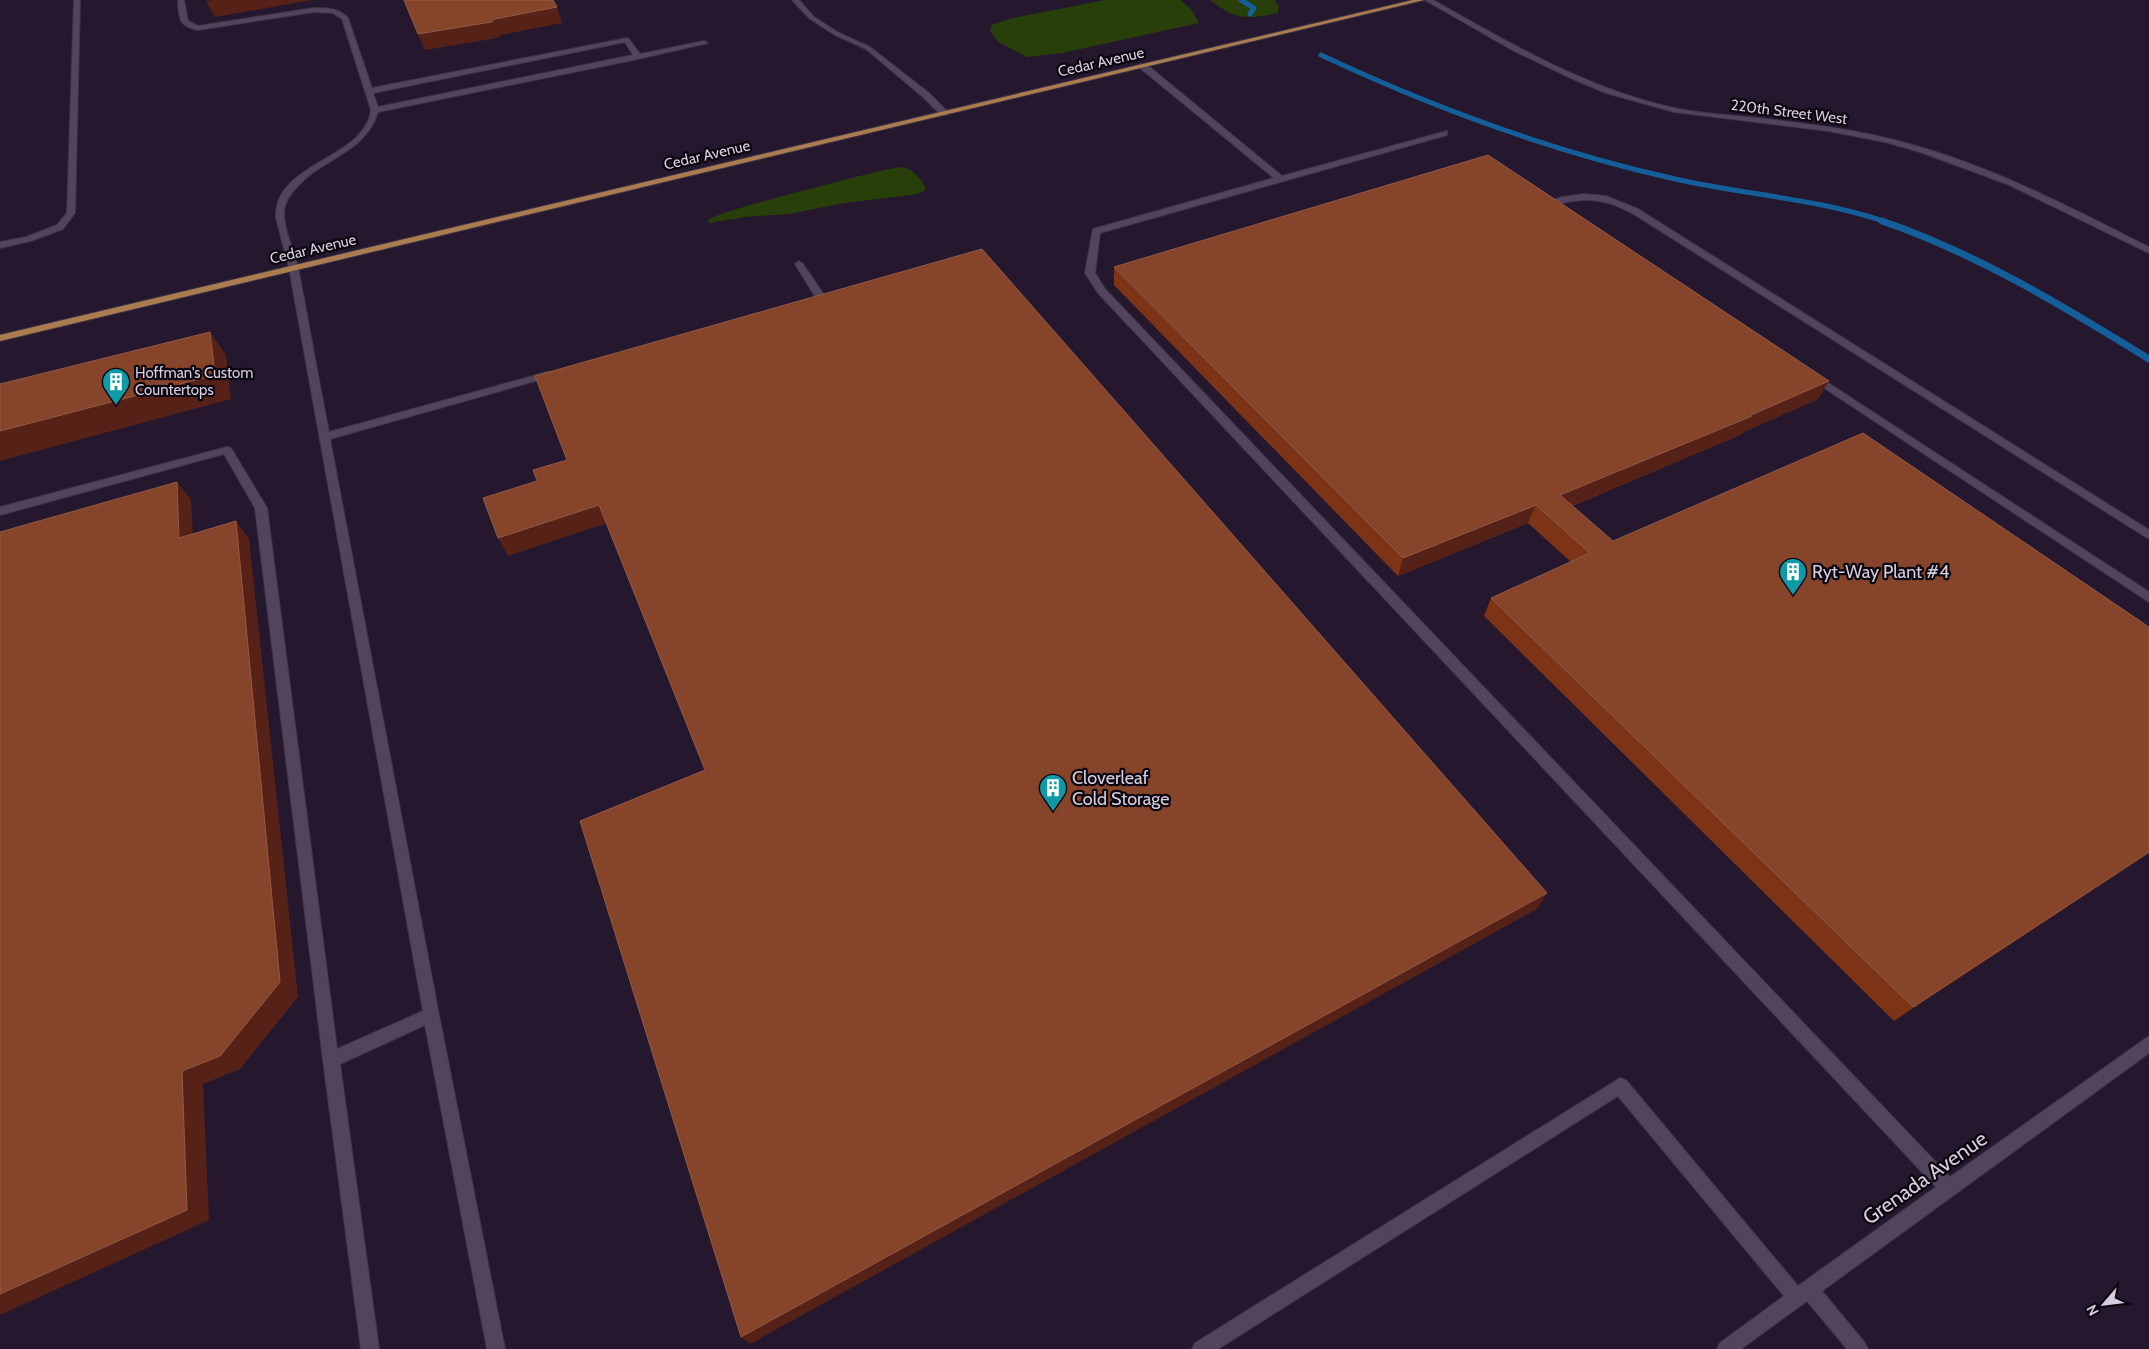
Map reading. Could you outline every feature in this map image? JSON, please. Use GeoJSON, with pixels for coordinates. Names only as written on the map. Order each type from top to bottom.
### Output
{"type":"FeatureCollection","features":[{"type":"Feature","properties":{"kind":"main road","name":"Cedar Avenue"},"geometry":{"type":"LineString","coordinates":[[0,338],[1421,0]]}},
{"type":"Feature","properties":{"kind":"street"},"geometry":{"type":"LineString","coordinates":[[0,245],[28,239],[60,227],[71,213],[77,0]]}},
{"type":"Feature","properties":{"kind":"street"},"geometry":{"type":"LineString","coordinates":[[181,0],[183,21],[191,27],[198,28],[301,11],[326,10],[341,14],[345,18],[375,110],[373,124],[363,135],[303,177],[289,191],[280,209],[281,221],[293,268],[431,1016],[496,1349]]}},
{"type":"Feature","properties":{"kind":"street"},"geometry":{"type":"LineString","coordinates":[[795,0],[812,18],[836,34],[868,48],[926,95],[944,113]]}},
{"type":"Feature","properties":{"kind":"street","name":"220th Street West"},"geometry":{"type":"LineString","coordinates":[[1428,0],[1526,56],[1563,74],[1618,94],[1673,109],[1855,134],[1922,150],[2012,183],[2149,250]]}},
{"type":"Feature","properties":{"kind":"street"},"geometry":{"type":"LineString","coordinates":[[370,91],[627,40],[638,57]]}},
{"type":"Feature","properties":{"kind":"street"},"geometry":{"type":"LineString","coordinates":[[375,110],[704,43]]}},
{"type":"Feature","properties":{"kind":"street"},"geometry":{"type":"LineString","coordinates":[[1143,66],[1280,179]]}},
{"type":"Feature","properties":{"kind":"street"},"geometry":{"type":"LineString","coordinates":[[1444,133],[1096,231],[1090,273],[1101,291],[1950,1189]]}},
{"type":"Feature","properties":{"kind":"street"},"geometry":{"type":"LineString","coordinates":[[1566,213],[1546,200],[1587,195],[1613,201],[1635,212],[2149,535]]}},
{"type":"Feature","properties":{"kind":"street"},"geometry":{"type":"LineString","coordinates":[[799,264],[821,298]]}},
{"type":"Feature","properties":{"kind":"street"},"geometry":{"type":"LineString","coordinates":[[324,437],[563,370]]}},
{"type":"Feature","properties":{"kind":"street"},"geometry":{"type":"LineString","coordinates":[[1803,370],[2149,598]]}},
{"type":"Feature","properties":{"kind":"street"},"geometry":{"type":"LineString","coordinates":[[0,511],[227,450],[261,508],[331,1060],[370,1349]]}},
{"type":"Feature","properties":{"kind":"street"},"geometry":{"type":"LineString","coordinates":[[331,1060],[431,1016]]}},
{"type":"Feature","properties":{"kind":"street","name":"Grenada Avenue"},"geometry":{"type":"LineString","coordinates":[[1726,1349],[2149,1044]]}},
{"type":"Feature","properties":{"kind":"street"},"geometry":{"type":"LineString","coordinates":[[1201,1349],[1620,1086],[1803,1293],[1859,1349]]}},
{"type":"Feature","properties":{"kind":"green space"},"geometry":{"type":"Polygon","coordinates":[[[1105,0],[1180,0],[1191,9],[1199,23],[1062,53],[1027,57],[997,41],[990,30],[992,25],[1009,19],[1105,0]]]}},
{"type":"Feature","properties":{"kind":"green space"},"geometry":{"type":"Polygon","coordinates":[[[1210,0],[1275,0],[1279,7],[1278,13],[1242,17],[1228,12],[1210,0]]]}},
{"type":"Feature","properties":{"kind":"green space"},"geometry":{"type":"Polygon","coordinates":[[[900,167],[913,172],[918,177],[926,188],[923,192],[844,203],[789,214],[745,217],[708,223],[709,219],[738,208],[900,167]]]}},
{"type":"Feature","properties":{"kind":"building"},"geometry":{"type":"Polygon","coordinates":[[[404,0],[553,0],[557,7],[495,19],[491,22],[418,34],[404,0]]]}},
{"type":"Feature","properties":{"kind":"building","name":"Ryt-Way Plant #4"},"geometry":{"type":"Polygon","coordinates":[[[1488,155],[1829,381],[1752,416],[1560,495],[1613,541],[1863,433],[2149,627],[2149,852],[1913,1007],[1491,598],[1590,553],[1536,505],[1403,558],[1114,267],[1488,155]]]}},
{"type":"Feature","properties":{"kind":"building","name":"Cloverleaf Cold Storage"},"geometry":{"type":"Polygon","coordinates":[[[982,249],[1547,893],[741,1337],[580,821],[705,770],[599,505],[498,538],[483,498],[537,481],[533,470],[567,460],[535,376],[982,249]]]}},
{"type":"Feature","properties":{"kind":"building"},"geometry":{"type":"Polygon","coordinates":[[[210,332],[215,375],[0,431],[0,384],[210,332]]]}},
{"type":"Feature","properties":{"kind":"building"},"geometry":{"type":"Polygon","coordinates":[[[177,482],[179,538],[236,521],[280,982],[220,1056],[182,1071],[187,1210],[0,1294],[0,532],[177,482]]]}},
{"type":"Feature","properties":{"kind":"waterway"},"geometry":{"type":"LineString","coordinates":[[1241,0],[1254,8],[1250,14]]}},
{"type":"Feature","properties":{"kind":"waterway"},"geometry":{"type":"LineString","coordinates":[[1321,55],[1449,110],[1581,155],[1698,184],[1833,207],[1886,222]]}},
{"type":"Feature","properties":{"kind":"waterway"},"geometry":{"type":"LineString","coordinates":[[1882,221],[1952,249],[2019,282],[2149,359]]}},
{"type":"Feature","properties":{"kind":"place","name":"Hoffman's Custom Countertops"},"geometry":{"type":"Point","coordinates":[116,406]}},
{"type":"Feature","properties":{"kind":"place","name":"Ryt-Way Plant #4"},"geometry":{"type":"Point","coordinates":[1793,596]}},
{"type":"Feature","properties":{"kind":"place","name":"Cloverleaf Cold Storage"},"geometry":{"type":"Point","coordinates":[1053,812]}}]}
